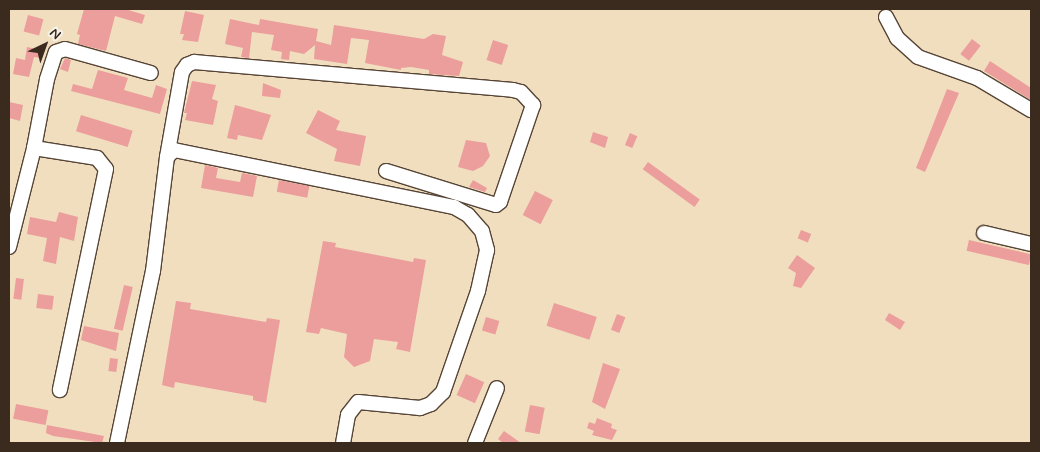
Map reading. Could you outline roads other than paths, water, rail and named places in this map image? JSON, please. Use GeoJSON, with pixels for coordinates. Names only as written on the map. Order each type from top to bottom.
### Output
{"type":"FeatureCollection","features":[{"type":"Feature","properties":{"kind":"street"},"geometry":{"type":"LineString","coordinates":[[886,17],[897,38],[918,57],[976,78],[1031,110]]}},
{"type":"Feature","properties":{"kind":"street"},"geometry":{"type":"LineString","coordinates":[[9,247],[34,148],[46,79],[56,52],[65,49],[151,72]]}},
{"type":"Feature","properties":{"kind":"street"},"geometry":{"type":"LineString","coordinates":[[117,443],[153,271],[167,158],[182,72],[186,65],[194,62],[513,90],[521,92],[533,105],[500,202],[496,205],[386,170]]}},
{"type":"Feature","properties":{"kind":"street"},"geometry":{"type":"LineString","coordinates":[[34,148],[97,158],[106,169],[60,390]]}},
{"type":"Feature","properties":{"kind":"street"},"geometry":{"type":"LineString","coordinates":[[167,158],[174,150],[435,203],[461,210],[482,231],[487,250],[478,291],[443,392],[431,404],[420,408],[358,402],[348,415],[343,443]]}},
{"type":"Feature","properties":{"kind":"street"},"geometry":{"type":"LineString","coordinates":[[984,232],[1031,244]]}},
{"type":"Feature","properties":{"kind":"street"},"geometry":{"type":"LineString","coordinates":[[475,443],[497,388]]}}]}
